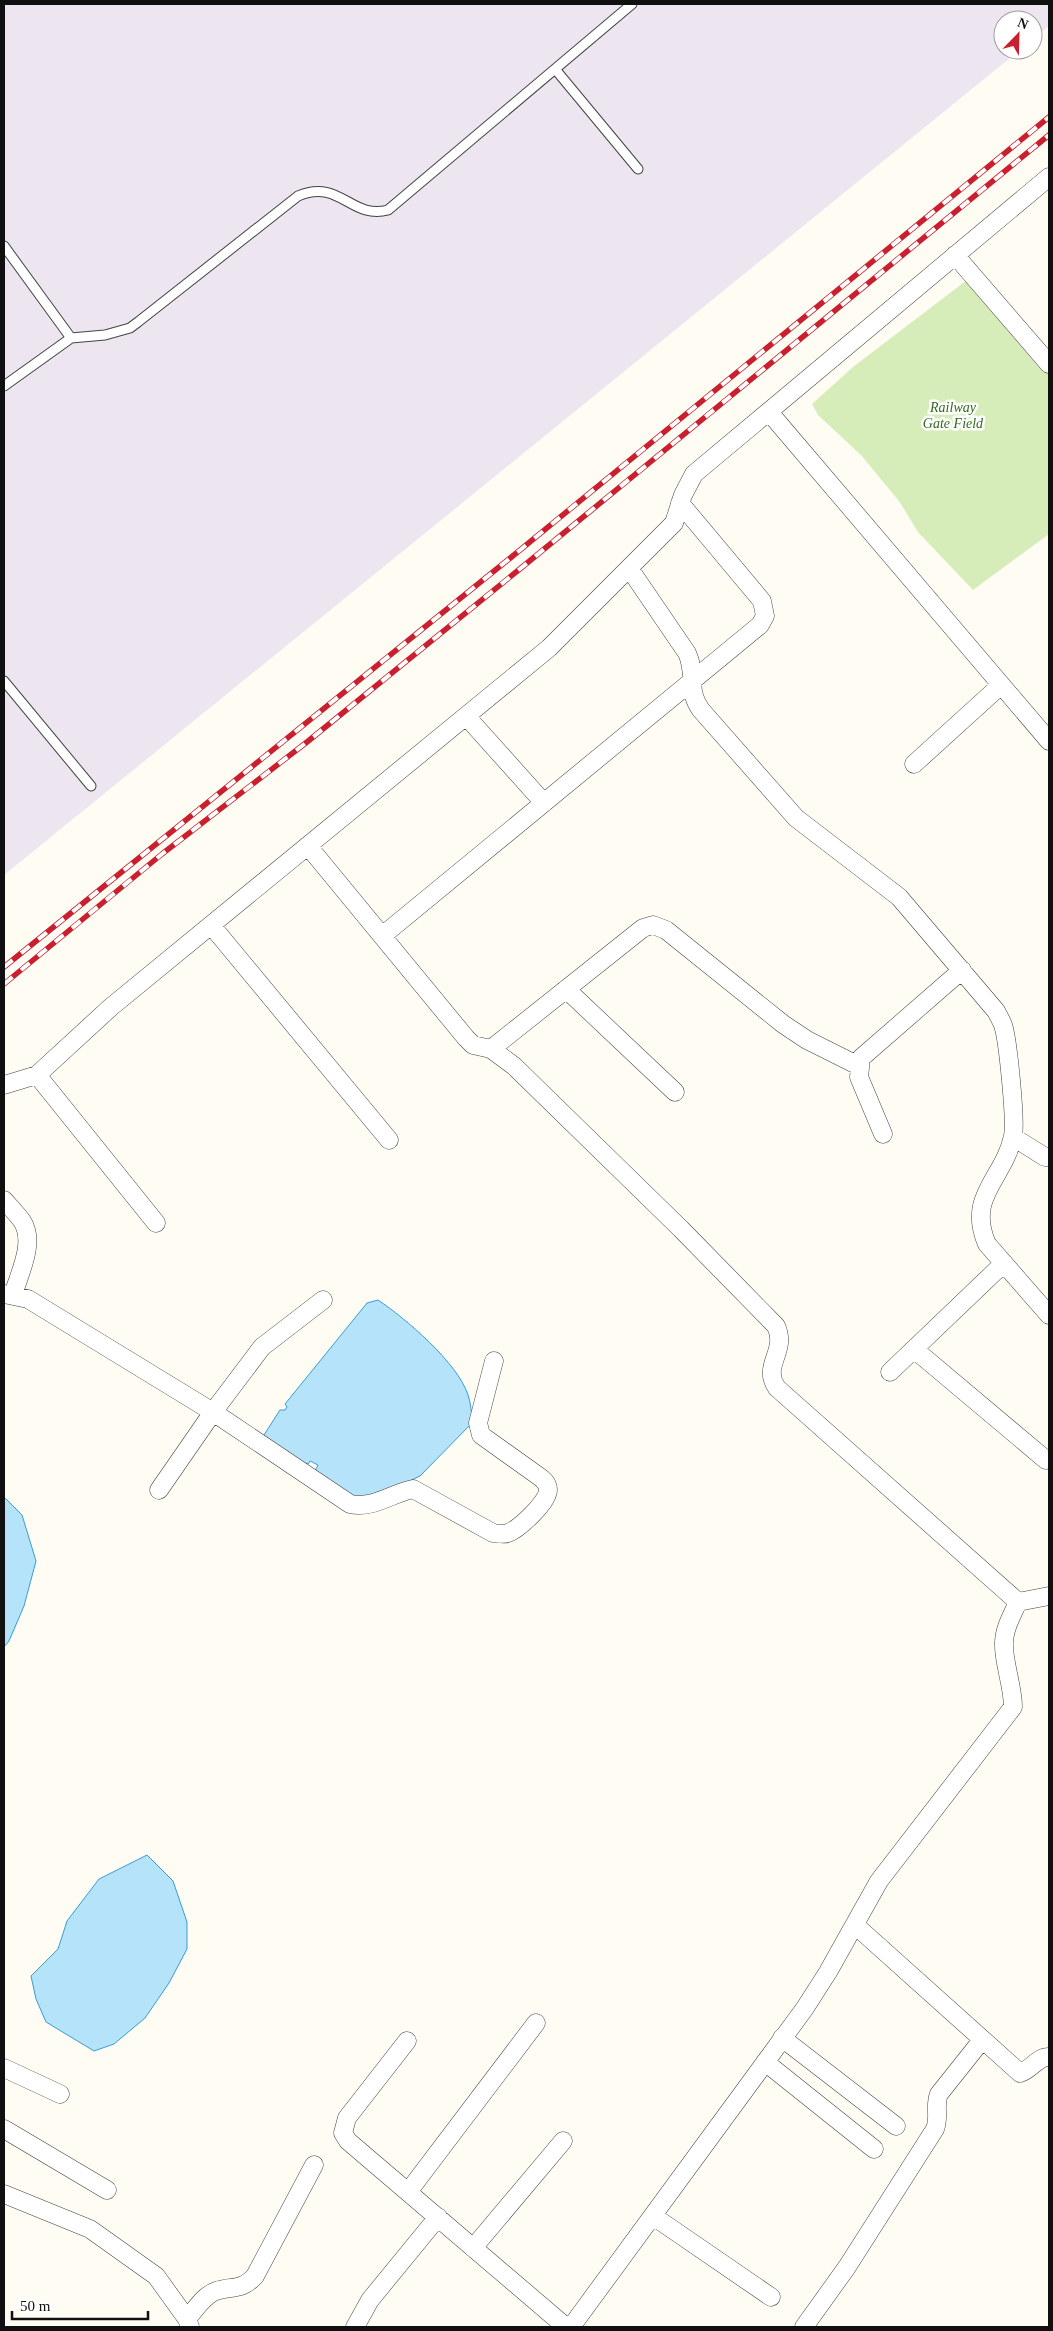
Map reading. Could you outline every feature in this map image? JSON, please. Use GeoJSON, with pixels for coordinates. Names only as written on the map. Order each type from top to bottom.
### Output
{"type":"FeatureCollection","features":[{"type":"Feature","properties":{"kind":"street"},"geometry":{"type":"LineString","coordinates":[[4,1086],[36,1075],[111,1007],[549,648],[674,523],[687,484],[694,474],[1049,177]]}},
{"type":"Feature","properties":{"kind":"street"},"geometry":{"type":"LineString","coordinates":[[955,255],[1049,364]]}},
{"type":"Feature","properties":{"kind":"street"},"geometry":{"type":"LineString","coordinates":[[769,412],[1049,742]]}},
{"type":"Feature","properties":{"kind":"street"},"geometry":{"type":"LineString","coordinates":[[382,936],[760,625],[765,616],[762,600],[680,503]]}},
{"type":"Feature","properties":{"kind":"street"},"geometry":{"type":"LineString","coordinates":[[629,568],[692,662],[691,682],[694,701],[701,710],[796,818],[899,897],[996,1011],[1003,1025],[1013,1136],[982,1203],[979,1217],[981,1231],[987,1244],[1049,1315]]}},
{"type":"Feature","properties":{"kind":"street"},"geometry":{"type":"LineString","coordinates":[[914,764],[1001,685]]}},
{"type":"Feature","properties":{"kind":"street"},"geometry":{"type":"LineString","coordinates":[[466,716],[544,803]]}},
{"type":"Feature","properties":{"kind":"street"},"geometry":{"type":"LineString","coordinates":[[308,846],[466,1038],[473,1045],[491,1049],[514,1066],[677,1225],[776,1326],[780,1336],[780,1346],[770,1368],[770,1380],[776,1388],[1018,1602]]}},
{"type":"Feature","properties":{"kind":"street"},"geometry":{"type":"LineString","coordinates":[[211,925],[389,1140]]}},
{"type":"Feature","properties":{"kind":"street"},"geometry":{"type":"LineString","coordinates":[[491,1049],[643,928],[653,925],[666,930],[789,1028],[859,1066]]}},
{"type":"Feature","properties":{"kind":"street"},"geometry":{"type":"LineString","coordinates":[[883,1134],[859,1077],[861,1058],[867,1050],[962,970]]}},
{"type":"Feature","properties":{"kind":"street"},"geometry":{"type":"LineString","coordinates":[[566,989],[676,1092]]}},
{"type":"Feature","properties":{"kind":"street"},"geometry":{"type":"LineString","coordinates":[[36,1075],[156,1222]]}},
{"type":"Feature","properties":{"kind":"street"},"geometry":{"type":"LineString","coordinates":[[1013,1136],[1045,1157],[1049,1157]]}},
{"type":"Feature","properties":{"kind":"street"},"geometry":{"type":"LineString","coordinates":[[4,1200],[23,1222],[28,1234],[26,1251],[8,1294],[28,1299],[212,1412],[350,1504],[362,1506],[372,1504],[413,1489],[492,1533],[506,1534],[519,1527],[547,1498],[548,1489],[545,1481],[537,1474],[482,1435],[478,1423],[494,1360]]}},
{"type":"Feature","properties":{"kind":"street"},"geometry":{"type":"LineString","coordinates":[[890,1372],[1004,1262]]}},
{"type":"Feature","properties":{"kind":"street"},"geometry":{"type":"LineString","coordinates":[[159,1490],[212,1412],[269,1340],[323,1300]]}},
{"type":"Feature","properties":{"kind":"street"},"geometry":{"type":"LineString","coordinates":[[914,1349],[1046,1460]]}},
{"type":"Feature","properties":{"kind":"street"},"geometry":{"type":"LineString","coordinates":[[1018,1602],[1049,1596]]}},
{"type":"Feature","properties":{"kind":"street"},"geometry":{"type":"LineString","coordinates":[[571,2327],[765,2062],[828,1972],[879,1881],[1013,1706],[1013,1691],[1003,1644],[1007,1626],[1018,1602]]}},
{"type":"Feature","properties":{"kind":"street"},"geometry":{"type":"LineString","coordinates":[[855,1925],[1020,2073],[1028,2071],[1039,2060],[1049,2057]]}},
{"type":"Feature","properties":{"kind":"street"},"geometry":{"type":"LineString","coordinates":[[408,2192],[536,2023]]}},
{"type":"Feature","properties":{"kind":"street"},"geometry":{"type":"LineString","coordinates":[[782,2038],[896,2126]]}},
{"type":"Feature","properties":{"kind":"street"},"geometry":{"type":"LineString","coordinates":[[804,2327],[847,2267],[934,2129],[938,2122],[935,2103],[939,2094],[982,2040]]}},
{"type":"Feature","properties":{"kind":"street"},"geometry":{"type":"LineString","coordinates":[[407,2041],[347,2118],[343,2133],[348,2141],[566,2327]]}},
{"type":"Feature","properties":{"kind":"street"},"geometry":{"type":"LineString","coordinates":[[765,2062],[874,2149]]}},
{"type":"Feature","properties":{"kind":"street"},"geometry":{"type":"LineString","coordinates":[[4,2068],[60,2094]]}},
{"type":"Feature","properties":{"kind":"street"},"geometry":{"type":"LineString","coordinates":[[4,2129],[107,2190]]}},
{"type":"Feature","properties":{"kind":"street"},"geometry":{"type":"LineString","coordinates":[[473,2248],[564,2141]]}},
{"type":"Feature","properties":{"kind":"street"},"geometry":{"type":"LineString","coordinates":[[4,2194],[90,2229],[156,2276],[188,2323],[206,2297],[215,2291],[236,2289],[247,2284],[255,2276],[314,2165]]}},
{"type":"Feature","properties":{"kind":"street"},"geometry":{"type":"LineString","coordinates":[[653,2216],[771,2297]]}},
{"type":"Feature","properties":{"kind":"street"},"geometry":{"type":"LineString","coordinates":[[355,2327],[370,2300],[438,2217]]}},
{"type":"Feature","properties":{"kind":"lane"},"geometry":{"type":"LineString","coordinates":[[4,386],[71,338],[111,334],[138,322],[287,203],[309,191],[320,190],[333,193],[370,212],[388,210],[632,4]]}},
{"type":"Feature","properties":{"kind":"lane"},"geometry":{"type":"LineString","coordinates":[[555,69],[638,169]]}},
{"type":"Feature","properties":{"kind":"lane"},"geometry":{"type":"LineString","coordinates":[[4,246],[71,338]]}},
{"type":"Feature","properties":{"kind":"lane"},"geometry":{"type":"LineString","coordinates":[[4,681],[91,786]]}},
{"type":"Feature","properties":{"kind":"shaded area"},"geometry":{"type":"Polygon","coordinates":[[[4,4],[1049,4],[1049,26],[1043,31],[1043,10],[993,10],[993,60],[1008,60],[4,875],[4,4]]]}},
{"type":"Feature","properties":{"kind":"green space","name":"Railway Gate Field"},"geometry":{"type":"Polygon","coordinates":[[[967,280],[1049,368],[1049,534],[973,590],[918,532],[899,501],[861,455],[818,415],[812,404],[853,367],[967,280]]]}},
{"type":"Feature","properties":{"kind":"water"},"geometry":{"type":"Polygon","coordinates":[[[378,1300],[416,1330],[454,1369],[468,1395],[473,1422],[420,1476],[372,1499],[354,1496],[315,1471],[318,1465],[310,1461],[308,1464],[296,1460],[262,1438],[280,1410],[285,1410],[287,1407],[285,1404],[367,1303],[378,1300]]]}},
{"type":"Feature","properties":{"kind":"water"},"geometry":{"type":"Polygon","coordinates":[[[4,1497],[22,1515],[36,1561],[24,1606],[9,1641],[4,1647],[4,1497]]]}},
{"type":"Feature","properties":{"kind":"water"},"geometry":{"type":"Polygon","coordinates":[[[147,1855],[173,1881],[187,1922],[187,1949],[169,1983],[145,2018],[114,2044],[94,2051],[46,2022],[36,1999],[31,1976],[58,1949],[67,1921],[99,1879],[147,1855]]]}},
{"type":"Feature","properties":{"kind":"railway"},"geometry":{"type":"LineString","coordinates":[[4,967],[509,559],[1049,117]]}},
{"type":"Feature","properties":{"kind":"railway"},"geometry":{"type":"LineString","coordinates":[[4,984],[162,854],[307,742],[1049,135]]}}]}
